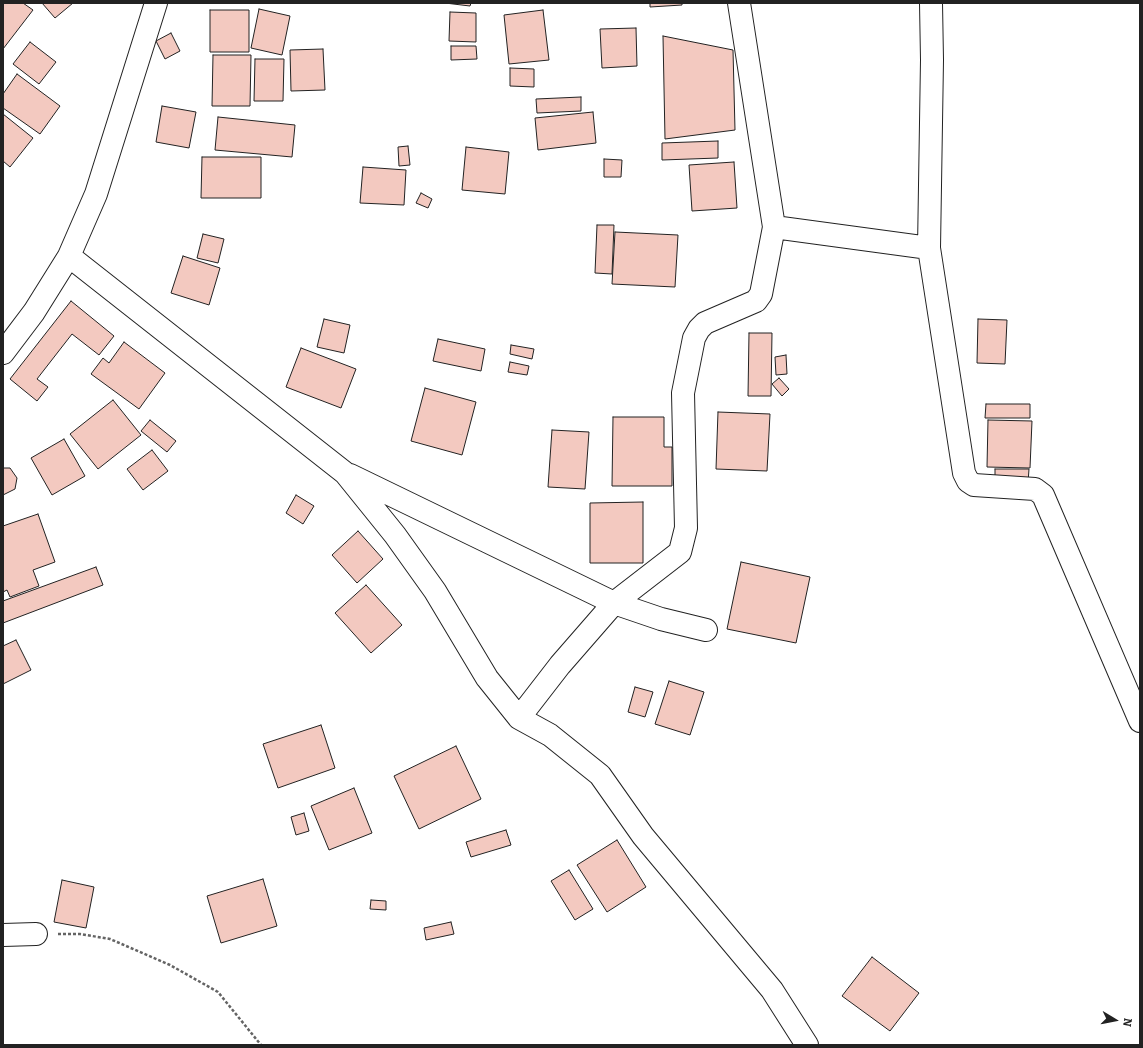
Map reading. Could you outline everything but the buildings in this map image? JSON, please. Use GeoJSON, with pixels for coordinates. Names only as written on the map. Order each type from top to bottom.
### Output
{"type":"FeatureCollection","features":[{"type":"Feature","properties":{"kind":"street"},"geometry":{"type":"LineString","coordinates":[[3,353],[34,312],[69,256],[96,194],[156,3]]}},
{"type":"Feature","properties":{"kind":"street"},"geometry":{"type":"LineString","coordinates":[[519,718],[560,665],[614,603],[680,552],[686,528],[683,393],[694,338],[699,329],[705,323],[756,301],[761,294],[774,227],[739,3]]}},
{"type":"Feature","properties":{"kind":"street"},"geometry":{"type":"LineString","coordinates":[[931,3],[932,60],[929,248],[964,473],[968,481],[974,485],[1035,489],[1043,495],[1140,721]]}},
{"type":"Feature","properties":{"kind":"street"},"geometry":{"type":"LineString","coordinates":[[774,227],[929,248]]}},
{"type":"Feature","properties":{"kind":"street"},"geometry":{"type":"LineString","coordinates":[[69,256],[346,473],[614,603],[661,619],[706,630]]}},
{"type":"Feature","properties":{"kind":"street"},"geometry":{"type":"LineString","coordinates":[[346,473],[396,535],[436,591],[487,678],[519,718],[550,735],[600,776],[643,836],[772,990],[807,1045]]}},
{"type":"Feature","properties":{"kind":"street"},"geometry":{"type":"LineString","coordinates":[[3,935],[36,934]]}},
{"type":"Feature","properties":{"kind":"path"},"geometry":{"type":"LineString","coordinates":[[36,934],[80,934],[110,939],[170,965],[218,992],[261,1045]]}}]}
